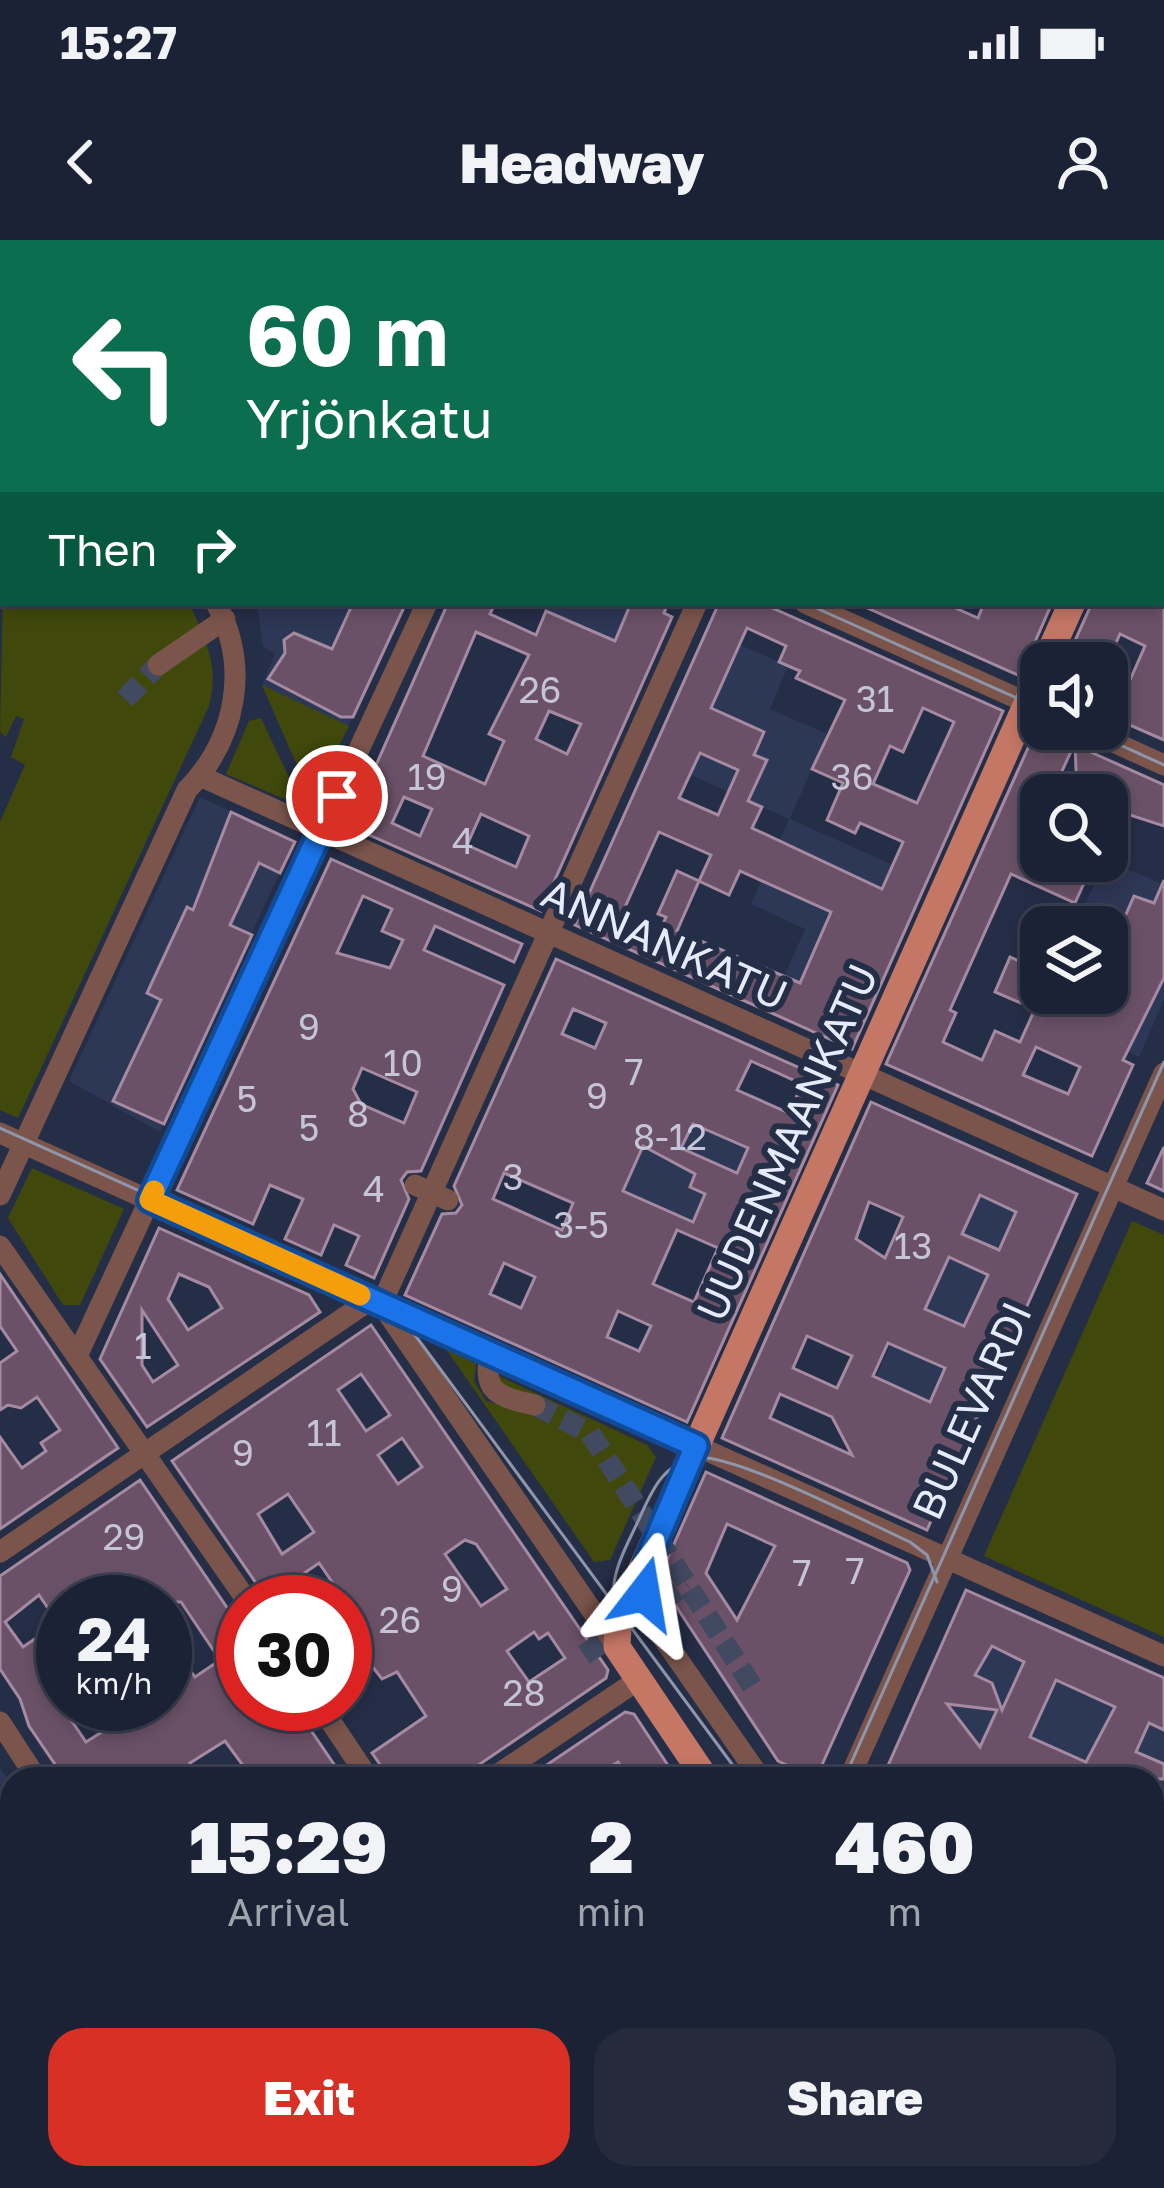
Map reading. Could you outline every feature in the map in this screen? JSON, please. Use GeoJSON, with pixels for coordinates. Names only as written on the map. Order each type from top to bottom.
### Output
{"type":"FeatureCollection","features":[{"type":"Feature","properties":{"kind":"main road"},"geometry":{"type":"LineString","coordinates":[[1054,642],[1071,606]]}},
{"type":"Feature","properties":{"kind":"main road","name":"UUDENMAANKATU"},"geometry":{"type":"LineString","coordinates":[[617,1647],[616,1630],[631,1585],[646,1564],[863,1073],[1020,736]]}},
{"type":"Feature","properties":{"kind":"main road"},"geometry":{"type":"LineString","coordinates":[[617,1647],[698,1767]]}},
{"type":"Feature","properties":{"kind":"street"},"geometry":{"type":"LineString","coordinates":[[76,1356],[426,606]]}},
{"type":"Feature","properties":{"kind":"street"},"geometry":{"type":"LineString","coordinates":[[0,1552],[387,1286],[659,668],[696,606]]}},
{"type":"Feature","properties":{"kind":"street"},"geometry":{"type":"LineString","coordinates":[[812,606],[1020,700]]}},
{"type":"Feature","properties":{"kind":"street"},"geometry":{"type":"LineString","coordinates":[[0,1195],[187,790],[200,776],[237,684],[238,664],[226,608],[158,665]]}},
{"type":"Feature","properties":{"kind":"street"},"geometry":{"type":"LineString","coordinates":[[1128,749],[1164,765]]}},
{"type":"Feature","properties":{"kind":"street","name":"ANNANKATU"},"geometry":{"type":"LineString","coordinates":[[200,776],[320,832],[552,920],[863,1073],[1164,1210]]}},
{"type":"Feature","properties":{"kind":"street","name":"BULEVARDI"},"geometry":{"type":"LineString","coordinates":[[853,1767],[1164,1073]]}},
{"type":"Feature","properties":{"kind":"street"},"geometry":{"type":"LineString","coordinates":[[0,1132],[150,1200],[387,1286],[491,1352],[1164,1656]]}},
{"type":"Feature","properties":{"kind":"street"},"geometry":{"type":"LineString","coordinates":[[0,1247],[229,1575]]}},
{"type":"Feature","properties":{"kind":"street"},"geometry":{"type":"LineString","coordinates":[[387,1286],[617,1647]]}},
{"type":"Feature","properties":{"kind":"street"},"geometry":{"type":"LineString","coordinates":[[491,1352],[486,1383],[490,1390],[535,1405]]}},
{"type":"Feature","properties":{"kind":"street"},"geometry":{"type":"LineString","coordinates":[[646,1564],[644,1598],[654,1625],[753,1767]]}},
{"type":"Feature","properties":{"kind":"street"},"geometry":{"type":"LineString","coordinates":[[509,1767],[638,1680]]}},
{"type":"Feature","properties":{"kind":"street"},"geometry":{"type":"LineString","coordinates":[[1,1724],[30,1767]]}},
{"type":"Feature","properties":{"kind":"street"},"geometry":{"type":"LineString","coordinates":[[337,1731],[361,1767]]}},
{"type":"Feature","properties":{"kind":"shaded area"},"geometry":{"type":"Polygon","coordinates":[[[257,606],[405,606],[313,800],[262,685],[275,654],[263,646],[257,606]]]}},
{"type":"Feature","properties":{"kind":"shaded area"},"geometry":{"type":"Polygon","coordinates":[[[548,606],[648,606],[672,617],[654,659],[546,611],[548,606]]]}},
{"type":"Feature","properties":{"kind":"shaded area"},"geometry":{"type":"Polygon","coordinates":[[[707,630],[788,666],[770,709],[827,734],[790,819],[927,880],[769,1011],[805,929],[751,904],[789,819],[650,757],[707,630]]]}},
{"type":"Feature","properties":{"kind":"shaded area"},"geometry":{"type":"Polygon","coordinates":[[[200,797],[294,842],[160,1132],[69,1081],[200,797]]]}},
{"type":"Feature","properties":{"kind":"shaded area"},"geometry":{"type":"Polygon","coordinates":[[[1128,869],[1164,885],[1164,1000],[1139,1057],[1044,1014],[1128,1014],[1128,906],[1084,906],[1096,882],[1128,882],[1128,869]]]}},
{"type":"Feature","properties":{"kind":"shaded area"},"geometry":{"type":"Polygon","coordinates":[[[1010,957],[1020,962],[1020,1003],[995,992],[1010,957]]]}},
{"type":"Feature","properties":{"kind":"shaded area"},"geometry":{"type":"Polygon","coordinates":[[[661,1106],[819,1127],[763,1253],[623,1191],[661,1106]]]}},
{"type":"Feature","properties":{"kind":"shaded area"},"geometry":{"type":"Polygon","coordinates":[[[978,1150],[1077,1194],[965,1446],[865,1401],[978,1150]]]}},
{"type":"Feature","properties":{"kind":"shaded area"},"geometry":{"type":"Polygon","coordinates":[[[966,1590],[1164,1679],[1164,1767],[887,1767],[966,1590]]]}},
{"type":"Feature","properties":{"kind":"green space"},"geometry":{"type":"Polygon","coordinates":[[[3,606],[190,606],[212,665],[209,706],[18,1118],[0,1110],[0,822],[25,765],[11,757],[24,719],[16,716],[6,737],[0,732],[3,606]]]}},
{"type":"Feature","properties":{"kind":"green space"},"geometry":{"type":"Polygon","coordinates":[[[262,685],[349,726],[322,779],[302,777],[262,685]]]}},
{"type":"Feature","properties":{"kind":"green space"},"geometry":{"type":"Polygon","coordinates":[[[261,718],[300,801],[296,804],[226,774],[249,721],[261,718]]]}},
{"type":"Feature","properties":{"kind":"green space"},"geometry":{"type":"Polygon","coordinates":[[[32,1168],[124,1209],[80,1305],[63,1305],[8,1218],[32,1168]]]}},
{"type":"Feature","properties":{"kind":"green space"},"geometry":{"type":"Polygon","coordinates":[[[1132,1221],[1164,1235],[1164,1637],[984,1556],[1132,1221]]]}},
{"type":"Feature","properties":{"kind":"green space"},"geometry":{"type":"Polygon","coordinates":[[[446,1349],[476,1364],[474,1381],[486,1401],[531,1413],[501,1387],[497,1375],[647,1445],[656,1457],[610,1560],[594,1562],[446,1349]]]}},
{"type":"Feature","properties":{"kind":"building"},"geometry":{"type":"Polygon","coordinates":[[[352,606],[405,606],[353,717],[341,717],[268,679],[285,653],[284,640],[294,633],[332,649],[352,606]]]}},
{"type":"Feature","properties":{"kind":"building"},"geometry":{"type":"Polygon","coordinates":[[[447,606],[494,606],[490,614],[536,635],[546,611],[615,641],[630,606],[667,606],[664,613],[672,617],[541,911],[349,826],[447,606]],[[476,632],[423,756],[485,784],[504,741],[489,734],[529,655],[476,632]],[[549,711],[536,739],[567,754],[581,724],[549,711]],[[404,797],[392,823],[420,836],[432,809],[404,797]],[[481,814],[467,845],[516,867],[529,836],[481,814]]]}},
{"type":"Feature","properties":{"kind":"building"},"geometry":{"type":"Polygon","coordinates":[[[718,606],[768,606],[1003,711],[852,1049],[575,925],[718,606]],[[747,628],[711,708],[764,732],[754,755],[767,760],[748,801],[762,807],[752,828],[882,889],[903,842],[860,823],[855,833],[827,820],[843,783],[812,769],[845,700],[796,678],[800,671],[779,662],[786,646],[747,628]],[[923,708],[903,752],[890,746],[873,784],[917,803],[954,722],[923,708]],[[700,753],[679,798],[718,815],[738,770],[700,753]],[[659,832],[617,925],[655,942],[666,917],[658,914],[677,871],[699,881],[711,855],[659,832]],[[740,871],[729,895],[699,881],[677,931],[800,983],[831,912],[740,871]]]}},
{"type":"Feature","properties":{"kind":"building"},"geometry":{"type":"Polygon","coordinates":[[[863,606],[951,606],[978,618],[983,606],[1051,606],[1035,642],[1020,642],[1020,676],[863,606]]]}},
{"type":"Feature","properties":{"kind":"building"},"geometry":{"type":"Polygon","coordinates":[[[1091,606],[1164,606],[1164,740],[1128,724],[1128,684],[1145,646],[1120,634],[1116,642],[1074,642],[1091,606]]]}},
{"type":"Feature","properties":{"kind":"building"},"geometry":{"type":"Polygon","coordinates":[[[1027,750],[1072,750],[1061,774],[1020,774],[1020,878],[1011,874],[950,1010],[956,1013],[943,1042],[982,1060],[995,1031],[1020,1042],[1033,1014],[1128,1014],[1128,910],[1134,896],[1154,903],[1164,880],[1164,978],[1123,1060],[1133,1065],[1092,1156],[886,1064],[1027,750]],[[1036,1047],[1023,1075],[1068,1094],[1080,1067],[1036,1047]]]}},
{"type":"Feature","properties":{"kind":"building"},"geometry":{"type":"Polygon","coordinates":[[[1075,750],[1086,750],[1164,785],[1164,826],[1128,814],[1128,774],[1076,774],[1075,750]]]}},
{"type":"Feature","properties":{"kind":"building"},"geometry":{"type":"Polygon","coordinates":[[[231,812],[295,842],[280,873],[259,863],[230,925],[252,935],[164,1124],[113,1101],[161,1000],[147,993],[187,907],[193,910],[231,812]]]}},
{"type":"Feature","properties":{"kind":"building"},"geometry":{"type":"Polygon","coordinates":[[[331,859],[522,944],[514,962],[435,926],[424,950],[504,985],[421,1171],[407,1172],[401,1180],[409,1199],[374,1278],[346,1265],[359,1236],[334,1225],[321,1255],[285,1239],[303,1199],[270,1185],[253,1224],[177,1190],[331,859]],[[363,896],[337,953],[390,968],[403,940],[382,931],[392,909],[363,896]],[[362,1068],[353,1089],[361,1104],[404,1123],[417,1092],[362,1068]]]}},
{"type":"Feature","properties":{"kind":"building"},"geometry":{"type":"Polygon","coordinates":[[[1029,882],[1084,882],[1075,903],[1029,882]]]}},
{"type":"Feature","properties":{"kind":"building"},"geometry":{"type":"Polygon","coordinates":[[[1010,957],[1020,962],[1020,1003],[995,992],[1010,957]]]}},
{"type":"Feature","properties":{"kind":"building"},"geometry":{"type":"Polygon","coordinates":[[[556,959],[838,1085],[687,1422],[405,1295],[442,1214],[456,1213],[462,1205],[454,1186],[556,959]],[[573,1009],[562,1034],[595,1048],[606,1023],[573,1009]],[[751,1061],[737,1090],[789,1113],[802,1084],[751,1061]],[[693,1124],[681,1148],[737,1173],[748,1148],[693,1124]],[[643,1146],[623,1191],[693,1222],[705,1194],[690,1187],[695,1174],[643,1146]],[[504,1173],[493,1199],[562,1230],[573,1203],[504,1173]],[[677,1230],[653,1284],[694,1302],[718,1248],[677,1230]],[[504,1263],[490,1294],[521,1308],[535,1277],[504,1263]],[[618,1311],[607,1337],[639,1351],[651,1326],[618,1311]]]}},
{"type":"Feature","properties":{"kind":"building"},"geometry":{"type":"Polygon","coordinates":[[[871,1102],[1077,1194],[927,1530],[722,1438],[871,1102]],[[980,1195],[962,1234],[999,1250],[1016,1212],[980,1195]],[[869,1202],[856,1239],[885,1258],[903,1217],[869,1202]],[[949,1257],[925,1309],[964,1326],[988,1275],[949,1257]],[[807,1336],[793,1368],[837,1388],[852,1356],[807,1336]],[[888,1343],[873,1376],[930,1402],[945,1368],[888,1343]],[[780,1394],[770,1418],[852,1455],[832,1417],[780,1394]]]}},
{"type":"Feature","properties":{"kind":"building"},"geometry":{"type":"Polygon","coordinates":[[[1164,1147],[1164,1191],[1147,1183],[1164,1147]]]}},
{"type":"Feature","properties":{"kind":"building"},"geometry":{"type":"Polygon","coordinates":[[[159,1228],[309,1295],[320,1312],[147,1427],[100,1359],[159,1228]],[[179,1274],[168,1299],[188,1330],[222,1308],[209,1287],[179,1274]],[[142,1310],[142,1365],[153,1382],[178,1365],[142,1310]]]}},
{"type":"Feature","properties":{"kind":"building"},"geometry":{"type":"Polygon","coordinates":[[[0,1274],[118,1448],[0,1529],[0,1437],[22,1468],[46,1451],[41,1443],[60,1430],[37,1397],[21,1408],[8,1405],[0,1410],[0,1363],[17,1351],[0,1326],[0,1274]]]}},
{"type":"Feature","properties":{"kind":"building"},"geometry":{"type":"Polygon","coordinates":[[[371,1325],[608,1670],[606,1678],[476,1767],[382,1767],[372,1753],[426,1716],[397,1672],[382,1679],[372,1666],[372,1575],[327,1575],[319,1563],[302,1575],[250,1575],[172,1461],[371,1325]],[[361,1374],[338,1390],[366,1431],[390,1415],[361,1374]],[[402,1438],[378,1455],[398,1484],[422,1467],[402,1438]],[[288,1494],[258,1514],[282,1554],[314,1532],[288,1494]],[[465,1540],[445,1554],[481,1606],[507,1589],[476,1544],[465,1540]],[[534,1632],[507,1651],[529,1682],[565,1658],[548,1633],[539,1639],[534,1632]]]}},
{"type":"Feature","properties":{"kind":"building"},"geometry":{"type":"Polygon","coordinates":[[[706,1472],[907,1563],[910,1570],[821,1767],[791,1767],[778,1761],[662,1585],[661,1573],[706,1472]],[[727,1524],[706,1573],[737,1620],[775,1546],[727,1524]]]}},
{"type":"Feature","properties":{"kind":"building"},"geometry":{"type":"Polygon","coordinates":[[[140,1480],[216,1591],[216,1654],[192,1618],[192,1575],[36,1575],[36,1597],[5,1622],[23,1647],[36,1638],[36,1731],[79,1731],[86,1742],[103,1731],[192,1731],[192,1673],[195,1677],[216,1663],[216,1731],[311,1731],[336,1767],[244,1767],[225,1741],[190,1763],[193,1767],[57,1767],[29,1726],[20,1699],[0,1669],[0,1576],[140,1480]]]}},
{"type":"Feature","properties":{"kind":"building"},"geometry":{"type":"Polygon","coordinates":[[[966,1590],[1164,1678],[1164,1730],[1149,1723],[1136,1752],[1164,1764],[887,1767],[966,1590]],[[992,1646],[975,1675],[992,1683],[1002,1710],[1024,1662],[992,1646]],[[1056,1680],[1030,1737],[1086,1762],[1115,1707],[1056,1680]],[[947,1704],[980,1747],[997,1710],[947,1704]]]}},
{"type":"Feature","properties":{"kind":"building"},"geometry":{"type":"Polygon","coordinates":[[[625,1712],[634,1714],[669,1767],[621,1767],[618,1762],[610,1767],[544,1767],[625,1712]]]}},
{"type":"Feature","properties":{"kind":"tunnel"},"geometry":{"type":"LineString","coordinates":[[125,699],[158,665]]}},
{"type":"Feature","properties":{"kind":"tunnel"},"geometry":{"type":"LineString","coordinates":[[535,1405],[590,1433],[756,1692]]}},
{"type":"Feature","properties":{"kind":"tunnel"},"geometry":{"type":"LineString","coordinates":[[584,1655],[687,1584]]}},
{"type":"Feature","properties":{"kind":"tram line"},"geometry":{"type":"LineString","coordinates":[[812,606],[1020,700]]}},
{"type":"Feature","properties":{"kind":"tram line"},"geometry":{"type":"LineString","coordinates":[[1128,749],[1164,765]]}},
{"type":"Feature","properties":{"kind":"tram line"},"geometry":{"type":"LineString","coordinates":[[849,1767],[1164,1062]]}},
{"type":"Feature","properties":{"kind":"tram line"},"geometry":{"type":"LineString","coordinates":[[0,1128],[362,1291],[415,1335],[734,1767]]}},
{"type":"Feature","properties":{"kind":"tram line"},"geometry":{"type":"LineString","coordinates":[[614,1605],[617,1570],[649,1497],[674,1466],[694,1458],[767,1476],[910,1542],[927,1555],[937,1582]]}},
{"type":"Feature","properties":{"kind":"slow traffic"},"geometry":{"type":"LineString","coordinates":[[154,1191],[150,1200],[360,1295]]}},
{"type":"Feature","properties":{"kind":"route"},"geometry":{"type":"LineString","coordinates":[[337,796],[150,1200],[696,1446],[646,1564],[644,1594]]}}]}
